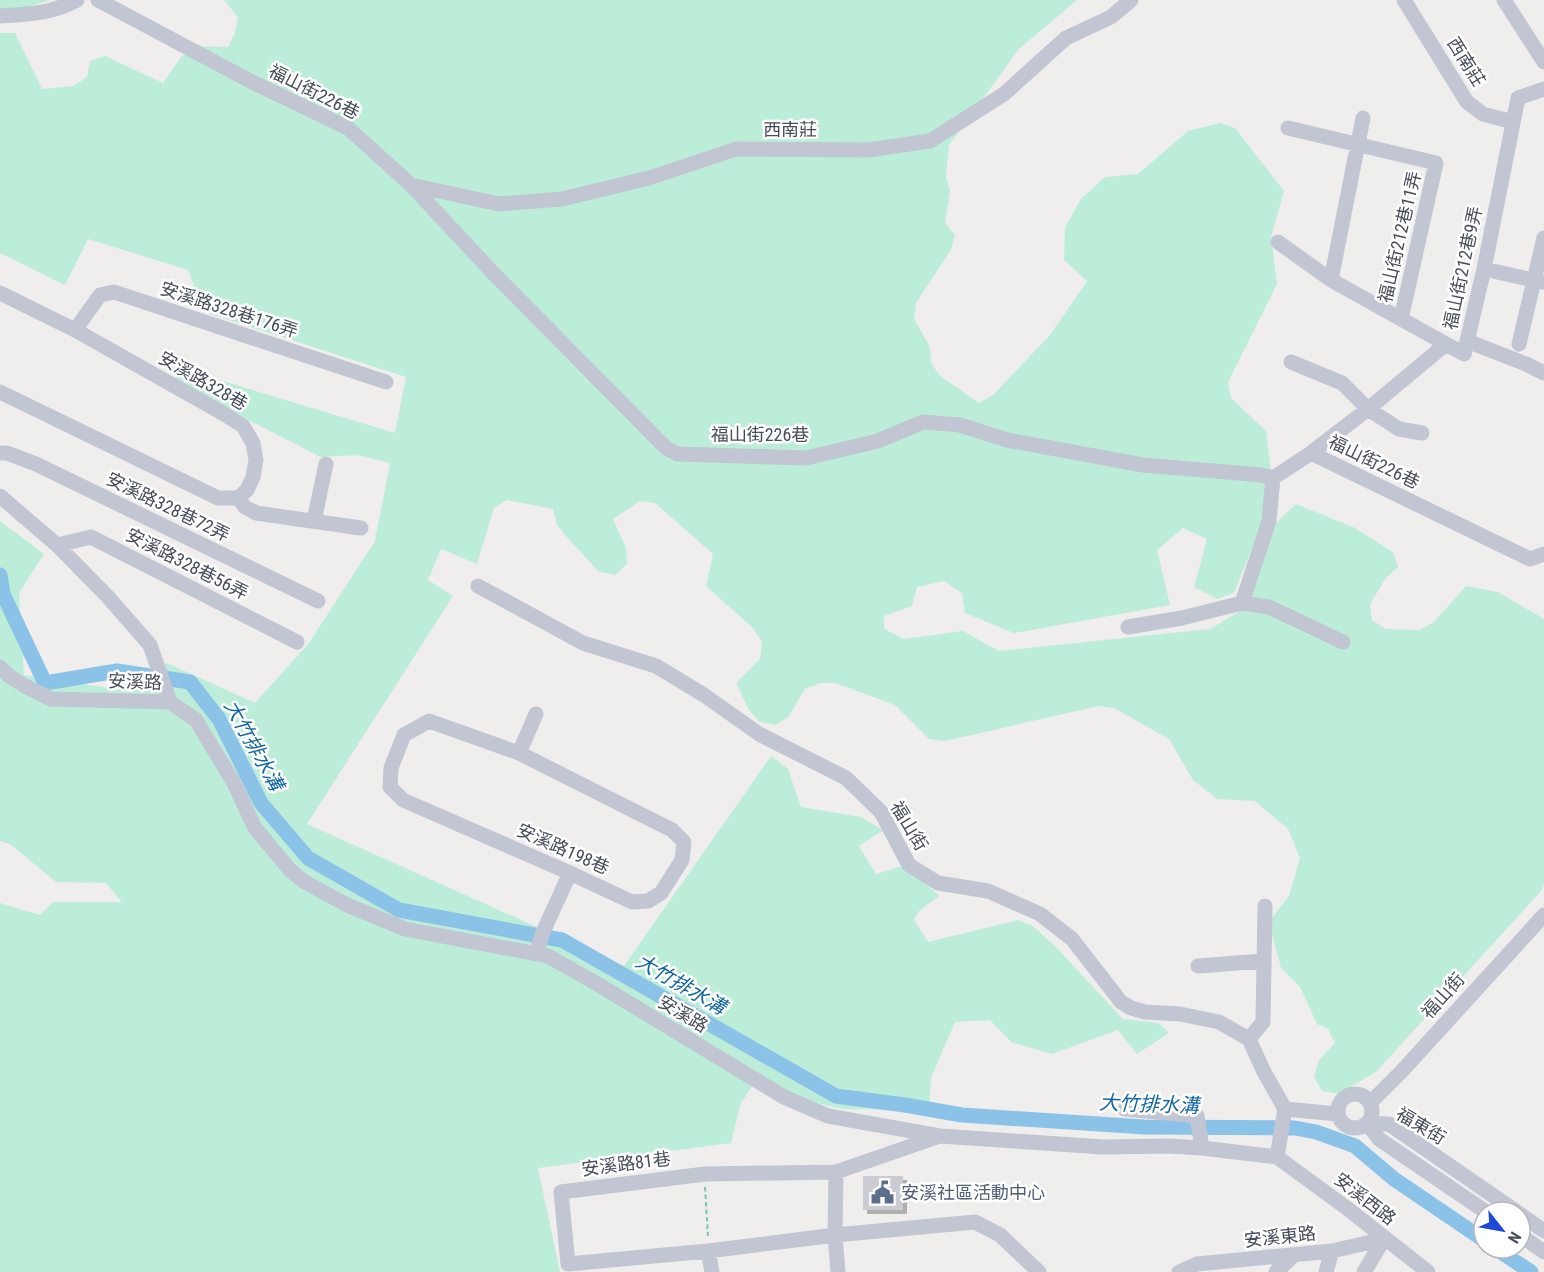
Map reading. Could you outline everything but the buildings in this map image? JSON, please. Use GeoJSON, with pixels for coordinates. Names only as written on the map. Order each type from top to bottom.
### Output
{"type":"FeatureCollection","features":[{"type":"Feature","properties":{"kind":"street"},"geometry":{"type":"LineString","coordinates":[[0,16],[45,13],[77,0]]}},
{"type":"Feature","properties":{"kind":"street","name":"福山街226巷"},"geometry":{"type":"LineString","coordinates":[[98,0],[252,82],[348,128],[411,185],[494,274],[666,448],[678,454],[806,458],[878,441],[923,422],[960,425],[1007,440],[1143,465],[1262,475],[1273,478],[1311,453],[1530,559],[1544,555]]}},
{"type":"Feature","properties":{"kind":"street","name":"西南莊"},"geometry":{"type":"LineString","coordinates":[[411,185],[500,204],[552,200],[649,178],[736,149],[868,150],[930,141],[1004,94],[1066,38],[1112,17],[1131,0]]}},
{"type":"Feature","properties":{"kind":"street","name":"西南莊"},"geometry":{"type":"LineString","coordinates":[[1404,0],[1467,102],[1483,114],[1513,122]]}},
{"type":"Feature","properties":{"kind":"street"},"geometry":{"type":"LineString","coordinates":[[1504,0],[1544,62]]}},
{"type":"Feature","properties":{"kind":"street","name":"福山街212巷9弄"},"geometry":{"type":"LineString","coordinates":[[1311,453],[1446,344],[1464,354],[1484,270],[1518,98],[1544,89]]}},
{"type":"Feature","properties":{"kind":"street"},"geometry":{"type":"LineString","coordinates":[[1331,280],[1363,118]]}},
{"type":"Feature","properties":{"kind":"street"},"geometry":{"type":"LineString","coordinates":[[1288,128],[1358,145]]}},
{"type":"Feature","properties":{"kind":"street","name":"福山街212巷11弄"},"geometry":{"type":"LineString","coordinates":[[1358,145],[1436,163],[1401,319]]}},
{"type":"Feature","properties":{"kind":"street"},"geometry":{"type":"LineString","coordinates":[[1519,344],[1539,282],[1544,238]]}},
{"type":"Feature","properties":{"kind":"street"},"geometry":{"type":"LineString","coordinates":[[1278,242],[1331,280],[1446,344]]}},
{"type":"Feature","properties":{"kind":"street"},"geometry":{"type":"LineString","coordinates":[[1484,270],[1539,282]]}},
{"type":"Feature","properties":{"kind":"street","name":"安溪路328巷176弄"},"geometry":{"type":"LineString","coordinates":[[75,330],[100,295],[114,292],[386,382]]}},
{"type":"Feature","properties":{"kind":"street","name":"安溪路328巷"},"geometry":{"type":"LineString","coordinates":[[0,293],[75,330],[243,426],[253,443],[256,460],[253,477],[247,490],[238,498]]}},
{"type":"Feature","properties":{"kind":"street"},"geometry":{"type":"LineString","coordinates":[[1467,341],[1544,373]]}},
{"type":"Feature","properties":{"kind":"street"},"geometry":{"type":"LineString","coordinates":[[1291,362],[1342,384],[1368,409],[1399,429],[1422,433]]}},
{"type":"Feature","properties":{"kind":"street"},"geometry":{"type":"LineString","coordinates":[[0,392],[218,498],[238,498],[245,507],[256,513],[361,528]]}},
{"type":"Feature","properties":{"kind":"street","name":"安溪路328巷72弄"},"geometry":{"type":"LineString","coordinates":[[0,453],[7,453],[36,464],[318,601]]}},
{"type":"Feature","properties":{"kind":"street"},"geometry":{"type":"LineString","coordinates":[[314,521],[326,464]]}},
{"type":"Feature","properties":{"kind":"street"},"geometry":{"type":"LineString","coordinates":[[1242,603],[1269,521],[1273,478]]}},
{"type":"Feature","properties":{"kind":"street"},"geometry":{"type":"LineString","coordinates":[[0,496],[57,545],[108,597],[150,645],[170,702]]}},
{"type":"Feature","properties":{"kind":"street","name":"安溪路328巷56弄"},"geometry":{"type":"LineString","coordinates":[[57,545],[91,537],[297,642]]}},
{"type":"Feature","properties":{"kind":"street","name":"福山街"},"geometry":{"type":"LineString","coordinates":[[478,586],[583,643],[656,666],[704,695],[759,734],[846,778],[882,812],[909,865],[938,883],[988,891],[1040,914],[1072,939],[1121,1002],[1131,1008],[1219,1022],[1249,1039]]}},
{"type":"Feature","properties":{"kind":"street"},"geometry":{"type":"LineString","coordinates":[[1128,627],[1182,618],[1242,603],[1269,607],[1343,642]]}},
{"type":"Feature","properties":{"kind":"street","name":"安溪路"},"geometry":{"type":"LineString","coordinates":[[0,667],[25,687],[51,699],[170,702],[196,720],[234,783],[255,828],[290,870],[303,881],[347,905],[405,929],[539,944],[548,956],[784,1097],[828,1116],[940,1136],[1103,1147],[1201,1144],[1277,1157]]}},
{"type":"Feature","properties":{"kind":"street"},"geometry":{"type":"LineString","coordinates":[[519,753],[537,714]]}},
{"type":"Feature","properties":{"kind":"street","name":"安溪路198巷"},"geometry":{"type":"LineString","coordinates":[[429,721],[519,753],[672,830],[684,842],[682,860],[661,893],[648,901],[632,902],[403,800],[390,787],[391,768],[405,735],[429,721]]}},
{"type":"Feature","properties":{"kind":"street"},"geometry":{"type":"LineString","coordinates":[[539,944],[570,873]]}},
{"type":"Feature","properties":{"kind":"street"},"geometry":{"type":"LineString","coordinates":[[1265,906],[1263,1022],[1249,1039],[1285,1109],[1277,1157]]}},
{"type":"Feature","properties":{"kind":"street","name":"福山街"},"geometry":{"type":"LineString","coordinates":[[1371,1103],[1544,915]]}},
{"type":"Feature","properties":{"kind":"street"},"geometry":{"type":"LineString","coordinates":[[1198,966],[1263,961]]}},
{"type":"Feature","properties":{"kind":"street"},"geometry":{"type":"LineString","coordinates":[[1348,1094],[1361,1094],[1371,1103],[1372,1113],[1362,1127],[1350,1128],[1340,1121],[1339,1103],[1348,1094]]}},
{"type":"Feature","properties":{"kind":"street"},"geometry":{"type":"LineString","coordinates":[[1125,1109],[1197,1116],[1201,1144]]}},
{"type":"Feature","properties":{"kind":"street"},"geometry":{"type":"LineString","coordinates":[[1285,1109],[1338,1114]]}},
{"type":"Feature","properties":{"kind":"street","name":"福東街"},"geometry":{"type":"LineString","coordinates":[[1367,1123],[1379,1139],[1472,1202]]}},
{"type":"Feature","properties":{"kind":"street","name":"福東街"},"geometry":{"type":"LineString","coordinates":[[1367,1123],[1389,1125],[1499,1200]]}},
{"type":"Feature","properties":{"kind":"street","name":"安溪路81巷"},"geometry":{"type":"LineString","coordinates":[[940,1136],[836,1172],[705,1174],[561,1192],[568,1264],[708,1251],[835,1234],[975,1222],[1000,1235],[1039,1272]]}},
{"type":"Feature","properties":{"kind":"street","name":"安溪西路"},"geometry":{"type":"LineString","coordinates":[[1277,1157],[1428,1272]]}},
{"type":"Feature","properties":{"kind":"street"},"geometry":{"type":"LineString","coordinates":[[836,1172],[835,1234],[838,1272]]}},
{"type":"Feature","properties":{"kind":"street"},"geometry":{"type":"LineString","coordinates":[[1364,1272],[1384,1239]]}},
{"type":"Feature","properties":{"kind":"street","name":"安溪東路"},"geometry":{"type":"LineString","coordinates":[[1179,1272],[1197,1264],[1332,1251],[1384,1239]]}},
{"type":"Feature","properties":{"kind":"street"},"geometry":{"type":"LineString","coordinates":[[708,1251],[712,1272]]}},
{"type":"Feature","properties":{"kind":"street"},"geometry":{"type":"LineString","coordinates":[[1326,1272],[1332,1251]]}},
{"type":"Feature","properties":{"kind":"street"},"geometry":{"type":"LineString","coordinates":[[1276,1272],[1294,1255]]}},
{"type":"Feature","properties":{"kind":"path"},"geometry":{"type":"LineString","coordinates":[[705,1174],[708,1251]]}},
{"type":"Feature","properties":{"kind":"green space"},"geometry":{"type":"Polygon","coordinates":[[[0,0],[50,0],[13,12],[0,13],[0,0]]]}},
{"type":"Feature","properties":{"kind":"green space"},"geometry":{"type":"Polygon","coordinates":[[[224,0],[1077,0],[1019,49],[949,145],[946,176],[950,192],[945,223],[955,235],[951,250],[916,303],[914,319],[930,347],[931,363],[940,376],[979,403],[993,395],[1050,335],[1087,281],[1064,260],[1065,227],[1081,199],[1105,177],[1138,174],[1188,131],[1220,123],[1235,128],[1284,191],[1271,237],[1277,284],[1228,382],[1231,398],[1266,431],[1272,479],[1267,511],[1234,593],[1217,599],[1194,587],[1207,539],[1183,528],[1157,550],[1170,605],[1014,633],[965,613],[962,593],[944,581],[917,587],[912,606],[884,616],[884,629],[904,639],[963,631],[999,651],[1210,629],[1247,607],[1275,524],[1296,504],[1353,527],[1393,552],[1398,567],[1386,578],[1370,604],[1372,620],[1386,629],[1419,630],[1433,623],[1466,586],[1498,592],[1544,619],[1544,885],[1541,891],[1376,1072],[1338,1094],[1322,1091],[1314,1077],[1319,1060],[1335,1043],[1328,1029],[1317,1024],[1300,987],[1281,968],[1269,922],[1289,896],[1300,858],[1288,829],[1255,801],[1217,799],[1193,780],[1169,739],[1114,708],[1099,706],[945,741],[929,739],[895,705],[835,683],[820,683],[805,689],[789,716],[776,725],[760,722],[749,710],[736,683],[760,659],[762,642],[753,628],[706,586],[713,554],[655,503],[640,501],[613,519],[626,548],[627,564],[615,575],[599,572],[557,525],[553,509],[507,500],[494,508],[477,564],[441,549],[428,580],[453,596],[307,824],[624,966],[771,756],[788,769],[801,807],[861,817],[883,830],[859,846],[876,874],[905,865],[939,896],[919,911],[914,920],[928,942],[1018,920],[1034,927],[1055,946],[1123,1019],[1159,1023],[1169,1033],[1137,1054],[1118,1030],[1052,1054],[1011,1042],[990,1020],[955,1022],[931,1078],[929,1110],[844,1109],[798,1099],[755,1082],[741,1103],[731,1143],[538,1168],[560,1272],[0,1272],[0,903],[40,915],[53,902],[122,902],[106,883],[56,882],[10,844],[0,841],[0,521],[44,554],[19,593],[24,675],[121,690],[167,663],[255,703],[309,643],[375,541],[390,463],[357,455],[321,457],[177,384],[173,366],[395,433],[406,377],[204,312],[188,270],[88,239],[65,285],[0,253],[0,33],[15,33],[42,89],[74,86],[87,77],[90,61],[105,56],[163,83],[182,56],[195,46],[228,47],[235,33],[238,17],[224,0]]]}},
{"type":"Feature","properties":{"kind":"waterway","name":"大竹排水溝"},"geometry":{"type":"LineString","coordinates":[[0,575],[3,594],[45,683],[117,671],[190,682],[219,719],[261,803],[308,858],[399,910],[562,940],[836,1096],[962,1115],[1144,1127],[1295,1128],[1316,1132],[1355,1146],[1394,1179],[1472,1232]]}},
{"type":"Feature","properties":{"kind":"waterway","name":"大竹排水溝"},"geometry":{"type":"LineString","coordinates":[[1513,1260],[1531,1272]]}},
{"type":"Feature","properties":{"kind":"place","name":"安溪社區活動中心"},"geometry":{"type":"Point","coordinates":[883,1193]}}]}
